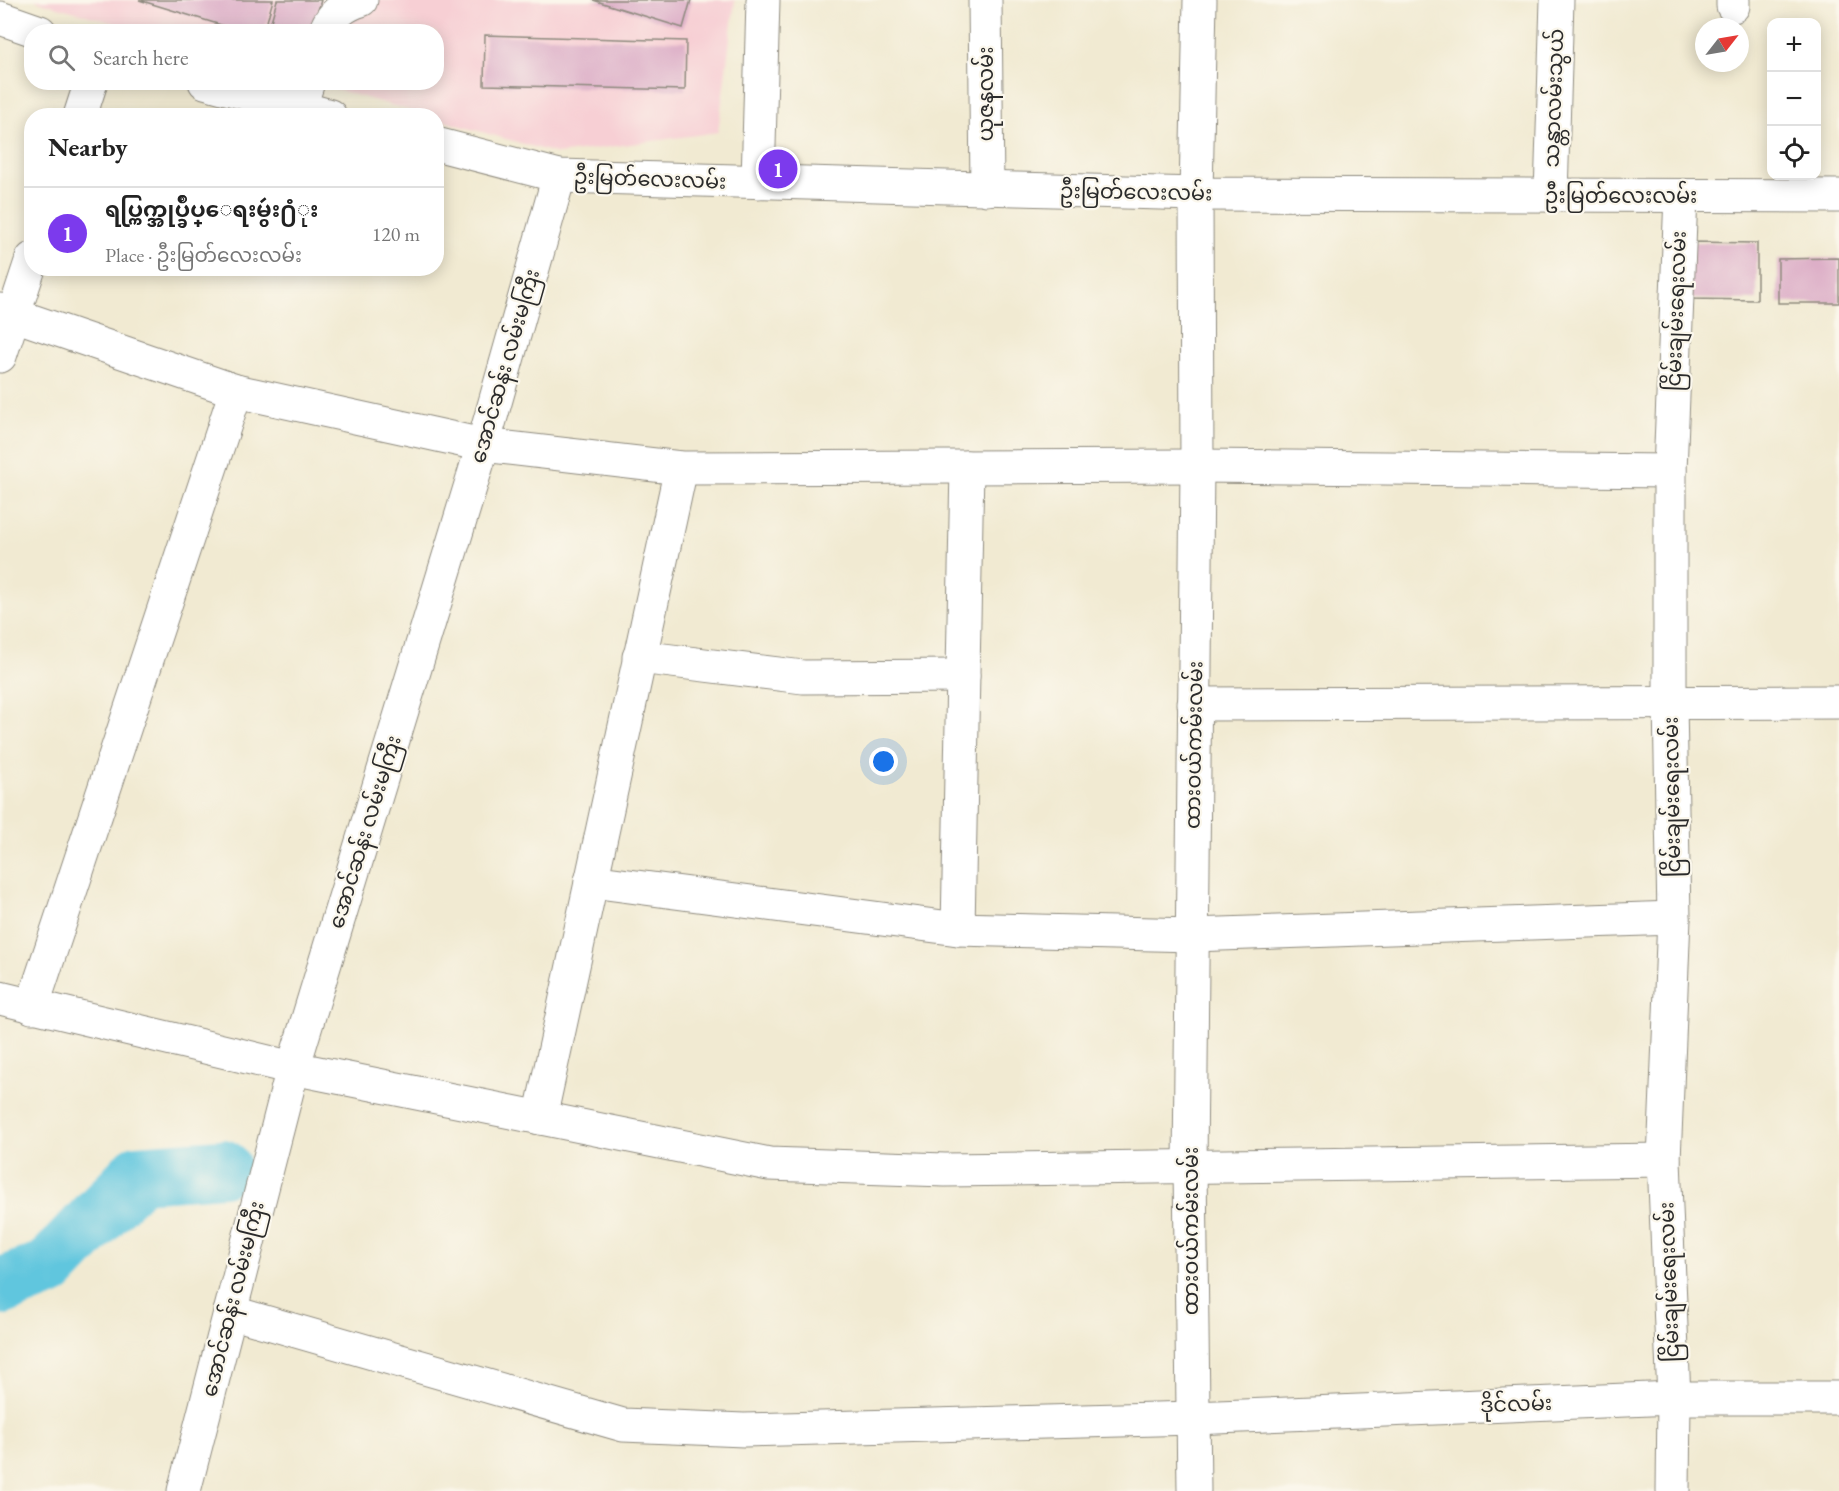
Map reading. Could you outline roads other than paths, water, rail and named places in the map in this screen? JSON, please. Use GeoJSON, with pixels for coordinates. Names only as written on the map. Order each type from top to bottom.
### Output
{"type":"FeatureCollection","features":[{"type":"Feature","properties":{"kind":"street"},"geometry":{"type":"LineString","coordinates":[[5,0],[0,16],[24,26]]}},
{"type":"Feature","properties":{"kind":"street"},"geometry":{"type":"LineString","coordinates":[[329,24],[335,13],[361,0]]}},
{"type":"Feature","properties":{"kind":"street"},"geometry":{"type":"LineString","coordinates":[[758,182],[764,0]]}},
{"type":"Feature","properties":{"kind":"street","name":"ယုဇနလမ်း"},"geometry":{"type":"LineString","coordinates":[[985,0],[987,189]]}},
{"type":"Feature","properties":{"kind":"street","name":"ထားဝယ်ကမ်းလမ်း"},"geometry":{"type":"LineString","coordinates":[[1194,1491],[1190,1167],[1197,466],[1196,194],[1200,0]]}},
{"type":"Feature","properties":{"kind":"street","name":"သန္တာလမ်းသွယ်"},"geometry":{"type":"LineString","coordinates":[[1551,195],[1557,0]]}},
{"type":"Feature","properties":{"kind":"street"},"geometry":{"type":"LineString","coordinates":[[83,108],[88,90]]}},
{"type":"Feature","properties":{"kind":"street"},"geometry":{"type":"LineString","coordinates":[[248,90],[313,102]]}},
{"type":"Feature","properties":{"kind":"street","name":"ဦးမြတ်လေးလမ်း"},"geometry":{"type":"LineString","coordinates":[[444,146],[560,176],[1196,194],[1839,196]]}},
{"type":"Feature","properties":{"kind":"street","name":"အောင်ဆန်း လမ်းမကြီး"},"geometry":{"type":"LineString","coordinates":[[184,1491],[293,1068],[483,445],[560,176]]}},
{"type":"Feature","properties":{"kind":"street","name":"ငြိမ်းချမ်းရေးလမ်း"},"geometry":{"type":"LineString","coordinates":[[1673,1491],[1674,1398],[1664,1160],[1674,918],[1670,703],[1670,471],[1681,196]]}},
{"type":"Feature","properties":{"kind":"street"},"geometry":{"type":"LineString","coordinates":[[0,356],[6,312],[24,275]]}},
{"type":"Feature","properties":{"kind":"street"},"geometry":{"type":"LineString","coordinates":[[6,312],[236,391],[483,445],[681,468],[1197,466],[1670,471]]}},
{"type":"Feature","properties":{"kind":"street"},"geometry":{"type":"LineString","coordinates":[[32,1007],[236,391]]}},
{"type":"Feature","properties":{"kind":"street"},"geometry":{"type":"LineString","coordinates":[[958,928],[967,467]]}},
{"type":"Feature","properties":{"kind":"street"},"geometry":{"type":"LineString","coordinates":[[540,1118],[681,468]]}},
{"type":"Feature","properties":{"kind":"street"},"geometry":{"type":"LineString","coordinates":[[639,657],[803,677],[963,676]]}},
{"type":"Feature","properties":{"kind":"street"},"geometry":{"type":"LineString","coordinates":[[1194,704],[1839,702]]}},
{"type":"Feature","properties":{"kind":"street"},"geometry":{"type":"LineString","coordinates":[[591,881],[958,928],[1192,935],[1674,918]]}},
{"type":"Feature","properties":{"kind":"street"},"geometry":{"type":"LineString","coordinates":[[0,998],[293,1068],[769,1164],[945,1170],[1664,1160]]}},
{"type":"Feature","properties":{"kind":"street","name":"ဒိုင်လမ်း"},"geometry":{"type":"LineString","coordinates":[[230,1312],[623,1425],[744,1430],[1193,1418],[1674,1398],[1839,1398]]}},
{"type":"Feature","properties":{"kind":"waterway"},"geometry":{"type":"LineString","coordinates":[[0,1287],[49,1268],[138,1174],[222,1168]]}},
{"type":"Feature","properties":{"kind":"place","name":"ရပ္ကြက္အုပ္ခ်ဳပ္ေရးမွဴး႐ံုး"},"geometry":{"type":"Point","coordinates":[778,169]}}]}
